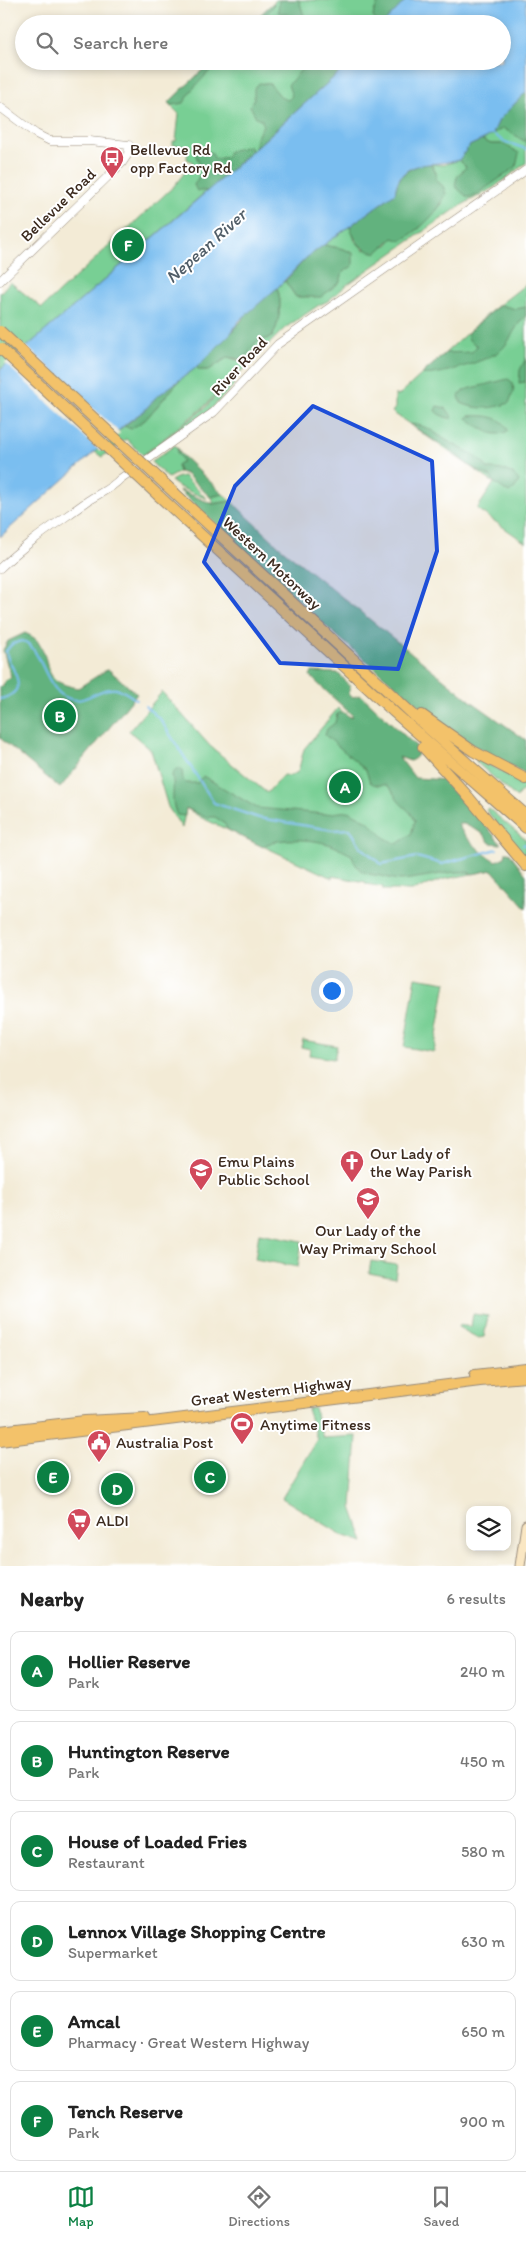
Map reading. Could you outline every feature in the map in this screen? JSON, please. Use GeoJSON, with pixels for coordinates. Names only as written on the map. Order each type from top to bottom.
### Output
{"type":"FeatureCollection","features":[{"type":"Feature","properties":{"kind":"highway","name":"Western Motorway"},"geometry":{"type":"LineString","coordinates":[[0,331],[438,738],[526,815]]}},
{"type":"Feature","properties":{"kind":"highway","name":"Western Motorway"},"geometry":{"type":"LineString","coordinates":[[0,348],[326,651],[448,762],[525,827]]}},
{"type":"Feature","properties":{"kind":"highway"},"geometry":{"type":"LineString","coordinates":[[335,643],[355,655],[444,732],[486,759],[526,779]]}},
{"type":"Feature","properties":{"kind":"highway"},"geometry":{"type":"LineString","coordinates":[[326,651],[347,676],[427,751],[523,862]]}},
{"type":"Feature","properties":{"kind":"highway","name":"Great Western Highway"},"geometry":{"type":"LineString","coordinates":[[383,1392],[473,1375],[526,1369]]}},
{"type":"Feature","properties":{"kind":"highway","name":"Great Western Highway"},"geometry":{"type":"LineString","coordinates":[[0,1441],[383,1392],[526,1377]]}},
{"type":"Feature","properties":{"kind":"highway","name":"Great Western Highway"},"geometry":{"type":"LineString","coordinates":[[0,1431],[85,1421],[158,1417],[163,1419]]}},
{"type":"Feature","properties":{"kind":"main road"},"geometry":{"type":"LineString","coordinates":[[520,1566],[526,1525]]}},
{"type":"Feature","properties":{"kind":"street","name":"Bellevue Road"},"geometry":{"type":"LineString","coordinates":[[0,107],[50,142],[89,141],[129,146],[128,154],[122,163],[0,281]]}},
{"type":"Feature","properties":{"kind":"street","name":"River Road"},"geometry":{"type":"LineString","coordinates":[[0,568],[31,542],[99,493],[114,487],[120,479],[214,412],[278,344],[526,170]]}},
{"type":"Feature","properties":{"kind":"highlighted area"},"geometry":{"type":"Polygon","coordinates":[[[313,406],[432,461],[437,551],[398,669],[280,663],[204,562],[235,486],[313,406]]]}},
{"type":"Feature","properties":{"kind":"green space"},"geometry":{"type":"Polygon","coordinates":[[[276,0],[406,0],[392,15],[260,15],[276,0]]]}},
{"type":"Feature","properties":{"kind":"green space"},"geometry":{"type":"Polygon","coordinates":[[[279,0],[299,0],[304,15],[288,15],[278,12],[279,0]]]}},
{"type":"Feature","properties":{"kind":"green space"},"geometry":{"type":"Polygon","coordinates":[[[380,0],[406,0],[392,15],[373,15],[380,0]]]}},
{"type":"Feature","properties":{"kind":"green space"},"geometry":{"type":"Polygon","coordinates":[[[274,2],[273,7],[265,15],[260,15],[274,2]]]}},
{"type":"Feature","properties":{"kind":"green space"},"geometry":{"type":"Polygon","coordinates":[[[203,70],[338,70],[262,143],[0,370],[0,293],[10,282],[42,308],[174,186],[193,162],[187,159],[188,147],[173,145],[173,141],[176,141],[179,114],[168,103],[203,70]]]}},
{"type":"Feature","properties":{"kind":"green space"},"geometry":{"type":"Polygon","coordinates":[[[203,70],[211,70],[191,91],[184,103],[172,105],[168,103],[203,70]]]}},
{"type":"Feature","properties":{"kind":"green space"},"geometry":{"type":"Polygon","coordinates":[[[301,70],[342,70],[255,148],[256,139],[263,125],[262,120],[256,117],[250,106],[254,99],[254,89],[259,83],[270,84],[282,98],[288,100],[292,96],[288,85],[301,70]]]}},
{"type":"Feature","properties":{"kind":"green space"},"geometry":{"type":"Polygon","coordinates":[[[526,92],[526,142],[503,128],[492,135],[499,120],[526,92]]]}},
{"type":"Feature","properties":{"kind":"green space"},"geometry":{"type":"Polygon","coordinates":[[[503,128],[526,142],[526,163],[493,188],[460,206],[348,284],[328,301],[285,328],[245,368],[228,381],[204,407],[143,455],[126,439],[102,457],[95,452],[124,426],[131,428],[145,420],[181,379],[197,367],[199,370],[209,370],[228,357],[240,361],[256,342],[272,337],[277,326],[279,313],[280,300],[277,288],[285,281],[296,297],[321,296],[344,249],[324,245],[350,226],[355,241],[364,250],[387,245],[393,238],[410,234],[421,227],[442,204],[440,186],[431,164],[443,165],[459,160],[466,167],[457,177],[503,144],[491,144],[482,140],[503,128]]]}},
{"type":"Feature","properties":{"kind":"green space"},"geometry":{"type":"Polygon","coordinates":[[[482,140],[491,144],[503,144],[519,153],[516,167],[473,197],[467,197],[455,186],[457,177],[466,167],[459,160],[469,146],[482,140]]]}},
{"type":"Feature","properties":{"kind":"green space"},"geometry":{"type":"Polygon","coordinates":[[[249,146],[251,151],[208,191],[197,191],[194,185],[202,171],[195,153],[198,151],[211,152],[215,159],[227,157],[229,151],[249,146]]]}},
{"type":"Feature","properties":{"kind":"green space"},"geometry":{"type":"Polygon","coordinates":[[[422,164],[431,164],[436,173],[436,180],[443,186],[446,194],[433,215],[421,227],[401,241],[393,238],[376,253],[362,247],[356,241],[350,226],[395,193],[401,177],[411,169],[422,164]]]}},
{"type":"Feature","properties":{"kind":"green space"},"geometry":{"type":"Polygon","coordinates":[[[324,245],[353,253],[353,266],[343,272],[340,282],[321,297],[296,297],[285,281],[306,258],[324,245]]]}},
{"type":"Feature","properties":{"kind":"green space"},"geometry":{"type":"Polygon","coordinates":[[[526,284],[526,543],[477,509],[494,483],[392,412],[395,408],[395,394],[398,396],[490,312],[526,284]]]}},
{"type":"Feature","properties":{"kind":"green space"},"geometry":{"type":"Polygon","coordinates":[[[277,288],[280,300],[279,313],[277,326],[272,337],[256,342],[244,360],[228,357],[209,370],[199,370],[197,367],[231,333],[250,310],[277,288]]]}},
{"type":"Feature","properties":{"kind":"green space"},"geometry":{"type":"Polygon","coordinates":[[[500,305],[516,309],[526,307],[526,316],[501,350],[496,354],[463,367],[438,373],[422,374],[446,353],[472,352],[477,346],[468,339],[468,332],[500,305]]]}},
{"type":"Feature","properties":{"kind":"green space"},"geometry":{"type":"Polygon","coordinates":[[[526,358],[526,379],[525,382],[519,383],[520,370],[526,358]]]}},
{"type":"Feature","properties":{"kind":"green space"},"geometry":{"type":"Polygon","coordinates":[[[239,374],[232,383],[234,384],[233,386],[208,412],[144,456],[206,407],[239,374]]]}},
{"type":"Feature","properties":{"kind":"green space"},"geometry":{"type":"Polygon","coordinates":[[[181,379],[145,420],[131,429],[124,426],[145,410],[155,398],[181,379]]]}},
{"type":"Feature","properties":{"kind":"green space"},"geometry":{"type":"Polygon","coordinates":[[[508,379],[512,382],[514,390],[509,403],[485,408],[461,403],[459,396],[464,390],[508,379]]]}},
{"type":"Feature","properties":{"kind":"green space"},"geometry":{"type":"Polygon","coordinates":[[[437,406],[446,408],[453,418],[446,417],[435,411],[437,406]]]}},
{"type":"Feature","properties":{"kind":"green space"},"geometry":{"type":"Polygon","coordinates":[[[468,416],[485,416],[497,419],[506,426],[508,431],[497,434],[491,433],[467,418],[468,416]]]}},
{"type":"Feature","properties":{"kind":"green space"},"geometry":{"type":"Polygon","coordinates":[[[410,424],[423,426],[476,456],[488,469],[510,472],[519,481],[509,493],[495,483],[491,477],[471,467],[444,445],[439,444],[410,424]]]}},
{"type":"Feature","properties":{"kind":"green space"},"geometry":{"type":"Polygon","coordinates":[[[175,445],[183,461],[177,465],[179,472],[168,478],[151,462],[175,445]]]}},
{"type":"Feature","properties":{"kind":"green space"},"geometry":{"type":"Polygon","coordinates":[[[178,448],[180,453],[223,494],[210,497],[186,474],[179,472],[177,465],[183,461],[177,453],[178,448]]]}},
{"type":"Feature","properties":{"kind":"green space"},"geometry":{"type":"Polygon","coordinates":[[[184,476],[207,499],[179,487],[171,481],[184,476]]]}},
{"type":"Feature","properties":{"kind":"green space"},"geometry":{"type":"Polygon","coordinates":[[[179,490],[213,504],[231,501],[280,547],[471,701],[526,740],[526,774],[467,742],[440,724],[329,629],[179,490]]]}},
{"type":"Feature","properties":{"kind":"green space"},"geometry":{"type":"Polygon","coordinates":[[[223,494],[231,501],[211,504],[214,501],[210,497],[223,494]]]}},
{"type":"Feature","properties":{"kind":"green space"},"geometry":{"type":"Polygon","coordinates":[[[25,633],[37,641],[43,651],[52,677],[58,681],[78,688],[108,669],[137,694],[60,788],[0,738],[0,686],[3,686],[5,680],[11,677],[3,650],[8,641],[25,633]]]}},
{"type":"Feature","properties":{"kind":"green space"},"geometry":{"type":"Polygon","coordinates":[[[312,672],[338,673],[350,686],[349,695],[353,697],[361,695],[418,748],[417,756],[410,761],[399,757],[415,778],[449,780],[501,844],[490,843],[482,833],[464,824],[458,824],[464,834],[480,850],[496,861],[505,857],[506,852],[509,852],[526,875],[526,908],[492,870],[473,874],[459,872],[395,880],[363,872],[357,866],[352,855],[328,844],[283,840],[263,847],[228,830],[224,823],[215,817],[205,817],[186,808],[185,816],[177,815],[173,804],[172,775],[176,769],[182,769],[183,780],[186,783],[198,783],[203,776],[257,808],[325,814],[348,811],[368,821],[385,838],[397,844],[411,834],[415,821],[390,788],[386,785],[375,785],[370,782],[366,770],[325,735],[327,729],[335,723],[337,714],[343,712],[350,717],[353,716],[312,678],[310,675],[312,672]]]}},
{"type":"Feature","properties":{"kind":"green space"},"geometry":{"type":"Polygon","coordinates":[[[162,692],[210,746],[267,793],[283,775],[290,776],[298,772],[304,749],[338,708],[385,752],[492,870],[445,879],[412,890],[383,890],[383,887],[366,884],[366,882],[332,876],[332,878],[202,818],[186,808],[182,828],[168,807],[151,750],[129,731],[162,692]]]}},
{"type":"Feature","properties":{"kind":"green space"},"geometry":{"type":"Polygon","coordinates":[[[477,759],[526,783],[526,789],[519,793],[517,798],[476,762],[477,759]]]}},
{"type":"Feature","properties":{"kind":"green space"},"geometry":{"type":"Polygon","coordinates":[[[488,808],[526,840],[525,860],[486,810],[488,808]]]}},
{"type":"Feature","properties":{"kind":"green space"},"geometry":{"type":"Polygon","coordinates":[[[416,977],[446,982],[434,1052],[404,1047],[416,977]]]}},
{"type":"Feature","properties":{"kind":"green space"},"geometry":{"type":"Polygon","coordinates":[[[303,1040],[337,1046],[334,1059],[309,1055],[310,1049],[301,1047],[303,1040]]]}},
{"type":"Feature","properties":{"kind":"green space"},"geometry":{"type":"Polygon","coordinates":[[[259,1233],[302,1241],[298,1267],[255,1259],[259,1233]]]}},
{"type":"Feature","properties":{"kind":"green space"},"geometry":{"type":"Polygon","coordinates":[[[371,1261],[397,1265],[395,1278],[369,1273],[371,1261]]]}},
{"type":"Feature","properties":{"kind":"green space"},"geometry":{"type":"Polygon","coordinates":[[[473,1314],[488,1316],[484,1337],[478,1338],[458,1327],[459,1325],[471,1327],[473,1314]]]}},
{"type":"Feature","properties":{"kind":"green space"},"geometry":{"type":"Polygon","coordinates":[[[314,1408],[323,1438],[357,1436],[352,1507],[364,1542],[344,1536],[282,1498],[317,1439],[307,1409],[314,1408]]]}},
{"type":"Feature","properties":{"kind":"water","name":"Nepean River"},"geometry":{"type":"Polygon","coordinates":[[[406,0],[526,0],[526,92],[499,120],[492,135],[469,146],[459,160],[419,166],[403,174],[398,182],[395,193],[306,258],[277,288],[239,321],[231,333],[197,367],[155,398],[145,410],[128,422],[0,537],[0,370],[220,180],[342,70],[511,70],[511,15],[392,15],[406,0]]]}},
{"type":"Feature","properties":{"kind":"pier"},"geometry":{"type":"Polygon","coordinates":[[[26,346],[120,433],[100,451],[5,363],[26,346]]]}},
{"type":"Feature","properties":{"kind":"waterway"},"geometry":{"type":"LineString","coordinates":[[492,133],[503,141],[526,149]]}},
{"type":"Feature","properties":{"kind":"waterway"},"geometry":{"type":"LineString","coordinates":[[0,699],[11,695],[16,690],[18,683],[6,651],[12,644],[22,641],[33,649],[52,684],[65,697],[79,700],[113,689],[122,691],[137,700]]}},
{"type":"Feature","properties":{"kind":"waterway"},"geometry":{"type":"LineString","coordinates":[[145,706],[160,719],[214,803],[259,818],[332,830],[350,829],[361,847],[381,864],[417,857],[442,864],[497,849]]}},
{"type":"Feature","properties":{"kind":"place","name":"Bellevue Rd opp Factory Rd"},"geometry":{"type":"Point","coordinates":[112,179]}},
{"type":"Feature","properties":{"kind":"place","name":"Tench Reserve"},"geometry":{"type":"Point","coordinates":[128,245]}},
{"type":"Feature","properties":{"kind":"place","name":"Huntington Reserve"},"geometry":{"type":"Point","coordinates":[60,716]}},
{"type":"Feature","properties":{"kind":"place","name":"Hollier Reserve"},"geometry":{"type":"Point","coordinates":[345,787]}},
{"type":"Feature","properties":{"kind":"place","name":"Our Lady of the Way Parish"},"geometry":{"type":"Point","coordinates":[352,1183]}},
{"type":"Feature","properties":{"kind":"place","name":"Emu Plains Public School"},"geometry":{"type":"Point","coordinates":[201,1191]}},
{"type":"Feature","properties":{"kind":"place","name":"Our Lady of the Way Primary School"},"geometry":{"type":"Point","coordinates":[368,1220]}},
{"type":"Feature","properties":{"kind":"place","name":"Anytime Fitness"},"geometry":{"type":"Point","coordinates":[242,1445]}},
{"type":"Feature","properties":{"kind":"place","name":"Australia Post"},"geometry":{"type":"Point","coordinates":[99,1463]}},
{"type":"Feature","properties":{"kind":"place","name":"Amcal"},"geometry":{"type":"Point","coordinates":[53,1477]}},
{"type":"Feature","properties":{"kind":"place","name":"House of Loaded Fries"},"geometry":{"type":"Point","coordinates":[210,1477]}},
{"type":"Feature","properties":{"kind":"place","name":"Lennox Village Shopping Centre"},"geometry":{"type":"Point","coordinates":[117,1489]}},
{"type":"Feature","properties":{"kind":"place","name":"ALDI"},"geometry":{"type":"Point","coordinates":[79,1541]}}]}
